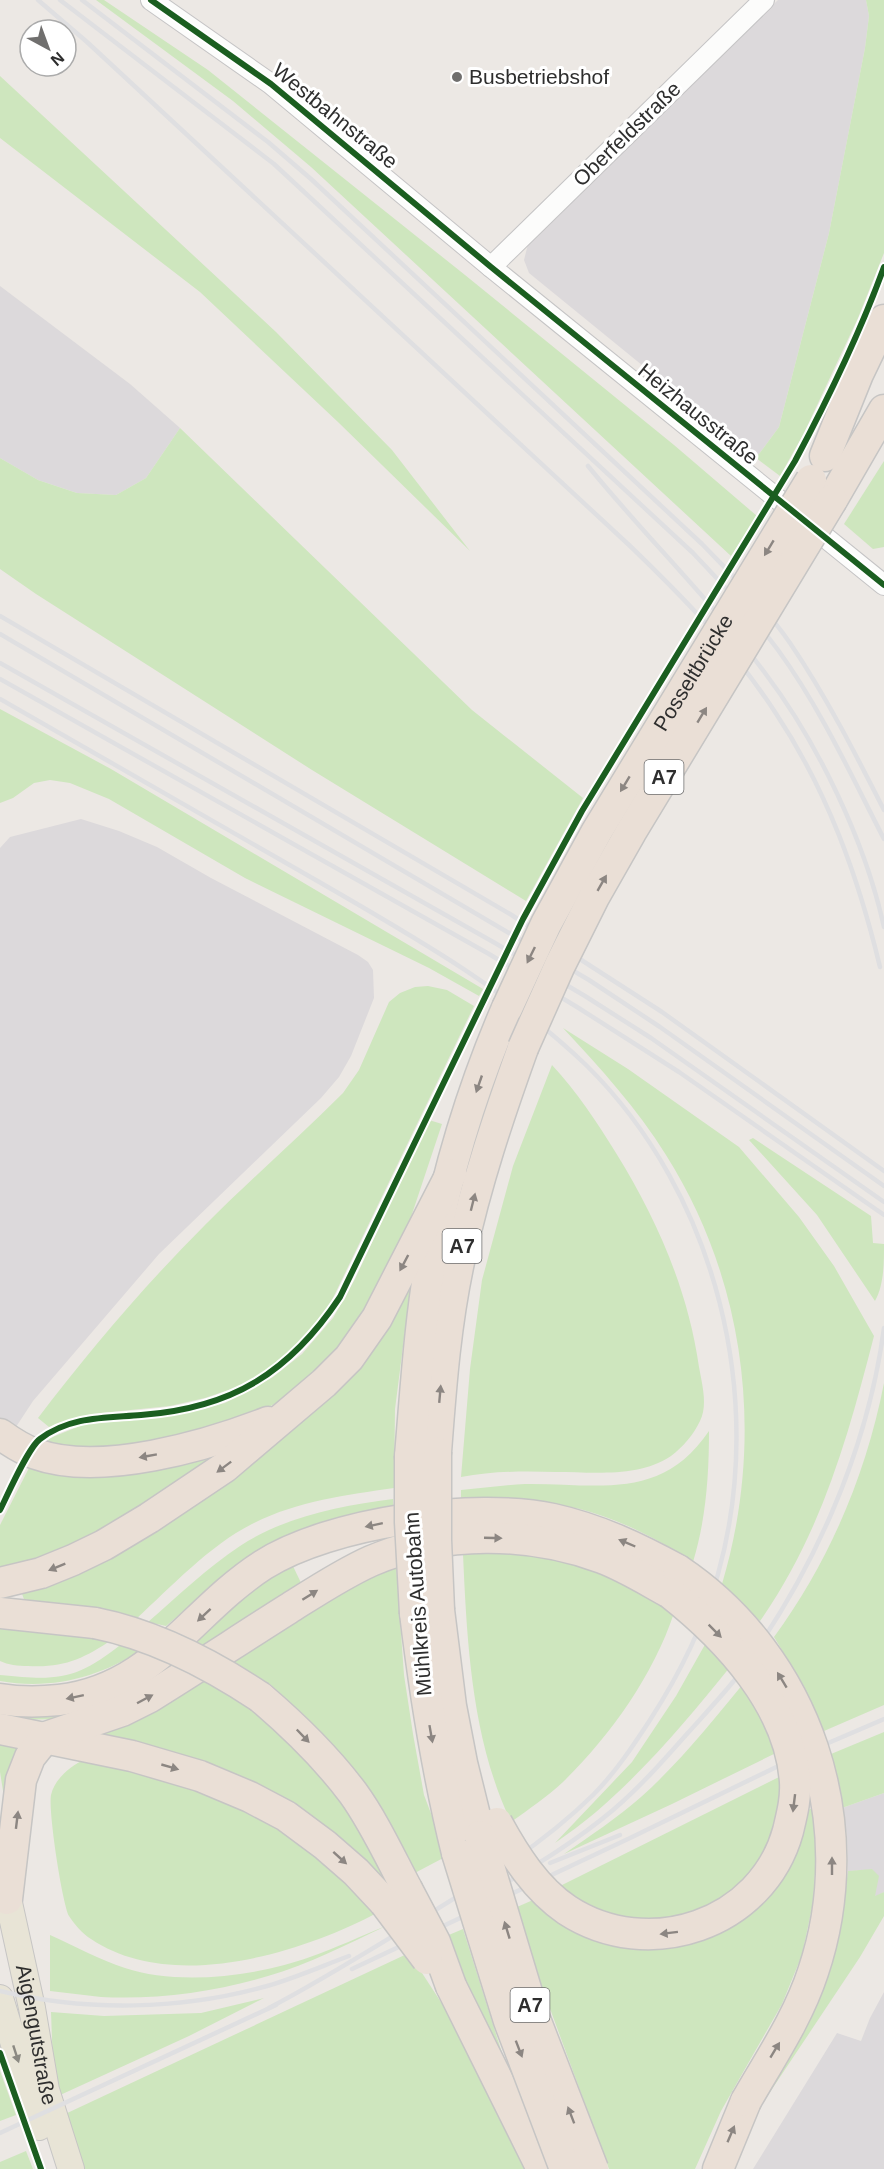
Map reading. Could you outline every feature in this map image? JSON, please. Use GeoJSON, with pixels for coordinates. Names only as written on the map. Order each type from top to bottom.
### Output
{"type":"FeatureCollection","features":[{"type":"Feature","properties":{"kind":"highway"},"geometry":{"type":"LineString","coordinates":[[818,468],[884,320]]}},
{"type":"Feature","properties":{"kind":"highway","name":"A7"},"geometry":{"type":"LineString","coordinates":[[818,468],[884,356]]}},
{"type":"Feature","properties":{"kind":"highway"},"geometry":{"type":"LineString","coordinates":[[836,503],[884,410]]}},
{"type":"Feature","properties":{"kind":"highway"},"geometry":{"type":"LineString","coordinates":[[836,503],[884,445]]}},
{"type":"Feature","properties":{"kind":"highway","name":"Posseltbrücke"},"geometry":{"type":"LineString","coordinates":[[498,1029],[546,924],[597,831],[818,468]]}},
{"type":"Feature","properties":{"kind":"highway","name":"Posseltbrücke"},"geometry":{"type":"LineString","coordinates":[[523,1048],[560,965],[594,897],[631,832],[805,546],[836,503]]}},
{"type":"Feature","properties":{"kind":"highway","name":"Mühlkreis Autobahn"},"geometry":{"type":"LineString","coordinates":[[498,1029],[461,1134],[451,1174],[434,1247],[418,1352],[423,1454],[436,1540],[436,1610],[426,1705],[441,1790],[478,1837],[535,2019],[593,2169]]}},
{"type":"Feature","properties":{"kind":"highway","name":"Mühlkreis Autobahn"},"geometry":{"type":"LineString","coordinates":[[436,1610],[410,1522],[460,1254],[493,1131],[523,1048]]}},
{"type":"Feature","properties":{"kind":"highway"},"geometry":{"type":"LineString","coordinates":[[4,1582],[41,1573],[74,1560],[113,1540],[216,1473],[324,1383],[349,1358],[376,1318],[451,1174]]}},
{"type":"Feature","properties":{"kind":"highway"},"geometry":{"type":"LineString","coordinates":[[4,1437],[37,1455],[57,1460],[82,1462],[137,1458],[209,1443],[284,1416]]}},
{"type":"Feature","properties":{"kind":"highway"},"geometry":{"type":"LineString","coordinates":[[0,1699],[43,1701],[75,1698],[109,1688],[134,1675],[156,1659],[236,1586],[263,1565],[308,1544],[370,1526],[409,1519],[490,1513],[534,1516],[598,1532],[640,1549],[674,1582],[738,1656],[760,1688],[787,1744],[795,1780],[793,1811],[785,1840],[761,1883],[731,1910],[695,1928],[651,1935],[621,1932],[593,1924],[567,1910],[555,1901],[521,1863],[478,1837],[484,1789],[476,1758],[464,1688],[436,1610]]}},
{"type":"Feature","properties":{"kind":"highway"},"geometry":{"type":"LineString","coordinates":[[7,1899],[21,1780],[30,1756],[46,1737],[122,1711],[177,1680],[340,1577],[371,1561],[422,1544],[484,1537],[518,1539],[558,1545],[707,1592],[735,1618],[781,1677],[802,1718],[823,1781],[828,1807],[832,1872],[823,1937],[813,1972],[784,2034],[746,2101],[717,2169]]}},
{"type":"Feature","properties":{"kind":"highway"},"geometry":{"type":"LineString","coordinates":[[9,1613],[94,1623],[161,1642],[232,1678],[260,1696],[316,1749],[353,1794],[396,1896],[435,1942],[451,1986],[542,2169]]}},
{"type":"Feature","properties":{"kind":"highway"},"geometry":{"type":"LineString","coordinates":[[0,1729],[46,1737],[154,1762],[200,1776],[250,1797],[286,1816],[356,1872],[396,1896]]}},
{"type":"Feature","properties":{"kind":"highway","name":"Mühlkreis Autobahn"},"geometry":{"type":"LineString","coordinates":[[478,1837],[508,2021],[566,2169]]}},
{"type":"Feature","properties":{"kind":"main road","name":"Aigengutstraße"},"geometry":{"type":"LineString","coordinates":[[0,1863],[32,2008],[46,2090],[71,2169]]}},
{"type":"Feature","properties":{"kind":"main road","name":"Aigengutstraße"},"geometry":{"type":"LineString","coordinates":[[0,1998],[53,2169]]}},
{"type":"Feature","properties":{"kind":"street","name":"Westbahnstraße"},"geometry":{"type":"LineString","coordinates":[[151,0],[271,84],[491,267]]}},
{"type":"Feature","properties":{"kind":"street","name":"Oberfeldstraße"},"geometry":{"type":"LineString","coordinates":[[491,267],[764,0]]}},
{"type":"Feature","properties":{"kind":"street","name":"Heizhausstraße"},"geometry":{"type":"LineString","coordinates":[[491,267],[880,576]]}},
{"type":"Feature","properties":{"kind":"shaded area"},"geometry":{"type":"Polygon","coordinates":[[[778,0],[866,0],[869,16],[865,48],[829,233],[779,427],[756,458],[529,273],[524,260],[528,244],[778,0]]]}},
{"type":"Feature","properties":{"kind":"shaded area"},"geometry":{"type":"Polygon","coordinates":[[[0,286],[130,384],[180,428],[146,478],[116,495],[77,493],[38,480],[0,458],[0,286]]]}},
{"type":"Feature","properties":{"kind":"shaded area"},"geometry":{"type":"Polygon","coordinates":[[[81,819],[119,831],[157,847],[358,955],[368,962],[373,970],[374,998],[351,1056],[339,1077],[321,1098],[159,1254],[33,1401],[14,1430],[0,1421],[0,848],[10,837],[81,819]]]}},
{"type":"Feature","properties":{"kind":"shaded area"},"geometry":{"type":"Polygon","coordinates":[[[884,1793],[884,1892],[875,1897],[873,1870],[848,1871],[847,1835],[842,1808],[884,1793]]]}},
{"type":"Feature","properties":{"kind":"shaded area"},"geometry":{"type":"Polygon","coordinates":[[[884,1992],[884,2169],[753,2169],[837,2033],[861,2041],[884,1992]]]}},
{"type":"Feature","properties":{"kind":"green space"},"geometry":{"type":"Polygon","coordinates":[[[96,0],[104,0],[208,70],[465,275],[674,445],[757,516],[731,556],[311,167],[233,101],[96,0]]]}},
{"type":"Feature","properties":{"kind":"green space"},"geometry":{"type":"Polygon","coordinates":[[[866,0],[884,0],[884,253],[858,318],[804,433],[780,476],[756,458],[779,427],[829,233],[865,48],[869,16],[866,0]]]}},
{"type":"Feature","properties":{"kind":"green space"},"geometry":{"type":"Polygon","coordinates":[[[0,76],[276,332],[392,450],[470,551],[200,292],[0,138],[0,76]]]}},
{"type":"Feature","properties":{"kind":"green space"},"geometry":{"type":"Polygon","coordinates":[[[180,428],[472,710],[583,798],[526,901],[312,770],[0,569],[0,458],[38,480],[77,493],[116,495],[146,478],[180,428]]]}},
{"type":"Feature","properties":{"kind":"green space"},"geometry":{"type":"Polygon","coordinates":[[[884,461],[884,547],[873,549],[844,524],[884,461]]]}},
{"type":"Feature","properties":{"kind":"green space"},"geometry":{"type":"Polygon","coordinates":[[[0,709],[111,769],[483,989],[479,996],[429,968],[245,878],[109,799],[70,783],[50,780],[34,783],[13,798],[0,803],[0,709]]]}},
{"type":"Feature","properties":{"kind":"green space"},"geometry":{"type":"Polygon","coordinates":[[[428,986],[447,990],[474,1006],[332,1300],[312,1331],[283,1359],[259,1376],[237,1387],[205,1398],[170,1406],[91,1414],[49,1427],[38,1418],[97,1343],[161,1271],[222,1208],[343,1093],[359,1070],[389,1002],[400,993],[415,987],[428,986]]]}},
{"type":"Feature","properties":{"kind":"green space"},"geometry":{"type":"Polygon","coordinates":[[[563,1028],[628,1069],[739,1147],[799,1217],[834,1266],[874,1336],[843,1448],[816,1519],[800,1554],[760,1621],[722,1584],[735,1529],[743,1474],[745,1419],[740,1364],[731,1309],[715,1256],[693,1204],[655,1138],[618,1089],[563,1028]]]}},
{"type":"Feature","properties":{"kind":"green space"},"geometry":{"type":"Polygon","coordinates":[[[552,1065],[602,1130],[645,1203],[669,1256],[694,1338],[703,1387],[704,1408],[695,1431],[680,1449],[671,1456],[645,1468],[600,1473],[508,1472],[461,1477],[470,1369],[482,1280],[513,1166],[552,1065]]]}},
{"type":"Feature","properties":{"kind":"green space"},"geometry":{"type":"Polygon","coordinates":[[[429,1120],[442,1124],[405,1235],[352,1339],[300,1389],[241,1421],[128,1451],[45,1447],[49,1439],[85,1424],[158,1418],[225,1403],[273,1377],[302,1354],[333,1318],[355,1279],[429,1120]]]}},
{"type":"Feature","properties":{"kind":"green space"},"geometry":{"type":"Polygon","coordinates":[[[753,1138],[871,1216],[873,1243],[884,1244],[882,1281],[875,1301],[817,1215],[749,1140],[753,1138]]]}},
{"type":"Feature","properties":{"kind":"green space"},"geometry":{"type":"Polygon","coordinates":[[[412,1276],[395,1409],[394,1488],[304,1504],[252,1524],[206,1555],[136,1619],[68,1604],[25,1602],[21,1591],[170,1516],[412,1276]]]}},
{"type":"Feature","properties":{"kind":"green space"},"geometry":{"type":"Polygon","coordinates":[[[884,1383],[884,1705],[824,1731],[804,1686],[774,1637],[812,1579],[843,1516],[867,1451],[884,1383]]]}},
{"type":"Feature","properties":{"kind":"green space"},"geometry":{"type":"Polygon","coordinates":[[[709,1431],[706,1497],[693,1562],[639,1531],[580,1509],[536,1503],[461,1501],[461,1490],[525,1484],[603,1486],[649,1479],[670,1469],[690,1454],[709,1431]]]}},
{"type":"Feature","properties":{"kind":"green space"},"geometry":{"type":"Polygon","coordinates":[[[227,1449],[84,1546],[0,1574],[0,1525],[32,1462],[227,1449]]]}},
{"type":"Feature","properties":{"kind":"green space"},"geometry":{"type":"Polygon","coordinates":[[[393,1499],[394,1513],[205,1593],[166,1626],[148,1622],[216,1564],[258,1536],[314,1514],[393,1499]]]}},
{"type":"Feature","properties":{"kind":"green space"},"geometry":{"type":"Polygon","coordinates":[[[485,1552],[536,1556],[603,1572],[640,1591],[674,1613],[654,1660],[613,1725],[563,1782],[511,1822],[488,1758],[480,1725],[470,1657],[463,1554],[485,1552]]]}},
{"type":"Feature","properties":{"kind":"green space"},"geometry":{"type":"Polygon","coordinates":[[[291,1562],[303,1587],[206,1647],[194,1642],[248,1590],[291,1562]]]}},
{"type":"Feature","properties":{"kind":"green space"},"geometry":{"type":"Polygon","coordinates":[[[396,1564],[404,1675],[413,1734],[424,1795],[447,1856],[411,1875],[337,1750],[271,1685],[229,1659],[287,1620],[396,1564]]]}},
{"type":"Feature","properties":{"kind":"green space"},"geometry":{"type":"Polygon","coordinates":[[[0,1626],[113,1639],[82,1657],[63,1664],[17,1665],[0,1661],[0,1626]]]}},
{"type":"Feature","properties":{"kind":"green space"},"geometry":{"type":"Polygon","coordinates":[[[707,1641],[730,1667],[650,1761],[596,1812],[555,1843],[632,1762],[676,1696],[707,1641]]]}},
{"type":"Feature","properties":{"kind":"green space"},"geometry":{"type":"Polygon","coordinates":[[[124,1642],[142,1649],[109,1668],[92,1674],[37,1684],[0,1681],[0,1675],[38,1678],[80,1671],[108,1655],[124,1642]]]}},
{"type":"Feature","properties":{"kind":"green space"},"geometry":{"type":"Polygon","coordinates":[[[174,1662],[184,1666],[61,1719],[13,1720],[0,1717],[0,1714],[159,1674],[174,1662]]]}},
{"type":"Feature","properties":{"kind":"green space"},"geometry":{"type":"Polygon","coordinates":[[[202,1674],[243,1700],[322,1770],[399,1893],[356,1857],[88,1737],[202,1674]]]}},
{"type":"Feature","properties":{"kind":"green space"},"geometry":{"type":"Polygon","coordinates":[[[743,1684],[776,1753],[564,1854],[603,1827],[655,1784],[743,1684]]]}},
{"type":"Feature","properties":{"kind":"green space"},"geometry":{"type":"Polygon","coordinates":[[[884,1732],[884,1793],[842,1808],[831,1754],[884,1732]]]}},
{"type":"Feature","properties":{"kind":"green space"},"geometry":{"type":"Polygon","coordinates":[[[0,1740],[24,1744],[7,1816],[0,1772],[0,1740]]]}},
{"type":"Feature","properties":{"kind":"green space"},"geometry":{"type":"Polygon","coordinates":[[[85,1759],[160,1773],[270,1822],[312,1852],[351,1885],[377,1913],[311,1942],[235,1962],[196,1965],[158,1963],[123,1955],[91,1939],[73,1922],[66,1907],[56,1856],[51,1804],[51,1795],[56,1783],[69,1769],[85,1759]]]}},
{"type":"Feature","properties":{"kind":"green space"},"geometry":{"type":"Polygon","coordinates":[[[781,1776],[780,1804],[774,1831],[759,1862],[734,1891],[683,1918],[651,1921],[619,1918],[586,1906],[558,1887],[781,1776]]]}},
{"type":"Feature","properties":{"kind":"green space"},"geometry":{"type":"Polygon","coordinates":[[[813,1808],[816,1858],[813,1903],[802,1955],[782,2004],[721,2111],[695,2169],[609,2169],[542,1987],[517,1907],[533,1900],[579,1931],[618,1946],[649,1947],[702,1939],[808,1810],[813,1808]]]}},
{"type":"Feature","properties":{"kind":"green space"},"geometry":{"type":"Polygon","coordinates":[[[872,1869],[879,1876],[875,1896],[884,1892],[884,1916],[860,1957],[768,2095],[802,2032],[824,1983],[839,1931],[848,1871],[872,1869]]]}},
{"type":"Feature","properties":{"kind":"green space"},"geometry":{"type":"Polygon","coordinates":[[[386,1926],[298,1966],[228,1986],[185,1994],[122,1998],[50,1991],[50,1935],[125,1968],[169,1977],[194,1977],[243,1974],[289,1964],[386,1926]]]}},
{"type":"Feature","properties":{"kind":"green space"},"geometry":{"type":"Polygon","coordinates":[[[463,1929],[502,2053],[444,1937],[463,1929]]]}},
{"type":"Feature","properties":{"kind":"green space"},"geometry":{"type":"Polygon","coordinates":[[[409,1953],[450,2016],[526,2169],[81,2169],[63,2115],[409,1953]]]}},
{"type":"Feature","properties":{"kind":"green space"},"geometry":{"type":"Polygon","coordinates":[[[264,1998],[189,2036],[58,2096],[53,2066],[51,2012],[104,2016],[201,2013],[264,1998]]]}},
{"type":"Feature","properties":{"kind":"green space"},"geometry":{"type":"Polygon","coordinates":[[[0,2071],[16,2115],[0,2121],[0,2071]]]}},
{"type":"Feature","properties":{"kind":"green space"},"geometry":{"type":"Polygon","coordinates":[[[26,2151],[33,2169],[0,2169],[0,2162],[26,2151]]]}},
{"type":"Feature","properties":{"kind":"railway"},"geometry":{"type":"LineString","coordinates":[[38,0],[87,42],[629,545],[725,645],[759,689],[794,742],[825,803],[851,867],[880,967]]}},
{"type":"Feature","properties":{"kind":"railway"},"geometry":{"type":"LineString","coordinates":[[60,0],[274,164],[693,553],[737,600],[794,672],[835,743],[884,839]]}},
{"type":"Feature","properties":{"kind":"railway"},"geometry":{"type":"LineString","coordinates":[[82,0],[268,142],[311,179],[702,544],[759,604],[790,643],[828,704],[884,810]]}},
{"type":"Feature","properties":{"kind":"railway"},"geometry":{"type":"LineString","coordinates":[[588,466],[723,620],[785,700],[821,761],[852,827],[876,894],[884,927]]}},
{"type":"Feature","properties":{"kind":"railway"},"geometry":{"type":"LineString","coordinates":[[0,616],[510,914],[662,1012],[884,1171]]}},
{"type":"Feature","properties":{"kind":"railway"},"geometry":{"type":"LineString","coordinates":[[0,634],[589,980],[660,1027],[884,1186]]}},
{"type":"Feature","properties":{"kind":"railway"},"geometry":{"type":"LineString","coordinates":[[0,663],[585,996],[651,1038],[884,1202]]}},
{"type":"Feature","properties":{"kind":"railway"},"geometry":{"type":"LineString","coordinates":[[0,679],[489,954],[577,1007],[679,1072],[884,1215]]}},
{"type":"Feature","properties":{"kind":"railway"},"geometry":{"type":"LineString","coordinates":[[0,699],[391,924],[459,966],[556,1038],[586,1065],[631,1117],[669,1174],[698,1237],[720,1302],[732,1370],[736,1439],[732,1507],[718,1574],[706,1612],[681,1667],[650,1720],[601,1787],[573,1814],[530,1848],[398,1933],[269,2008]]}},
{"type":"Feature","properties":{"kind":"railway"},"geometry":{"type":"LineString","coordinates":[[461,1910],[520,1875],[613,1810],[660,1764],[737,1677],[789,1597],[832,1512],[850,1467],[864,1421],[876,1375],[884,1328]]}},
{"type":"Feature","properties":{"kind":"railway"},"geometry":{"type":"LineString","coordinates":[[352,1969],[805,1753],[884,1719]]}},
{"type":"Feature","properties":{"kind":"railway"},"geometry":{"type":"LineString","coordinates":[[550,1863],[620,1835]]}},
{"type":"Feature","properties":{"kind":"railway"},"geometry":{"type":"LineString","coordinates":[[0,1991],[33,1998],[100,2005],[168,2004],[202,2000],[267,1986],[349,1956]]}},
{"type":"Feature","properties":{"kind":"railway"},"geometry":{"type":"LineString","coordinates":[[0,2133],[276,2005]]}},
{"type":"Feature","properties":{"kind":"cycle path"},"geometry":{"type":"LineString","coordinates":[[151,0],[271,84],[491,267],[884,585]]}},
{"type":"Feature","properties":{"kind":"cycle path"},"geometry":{"type":"LineString","coordinates":[[0,1510],[18,1472],[35,1444],[52,1431],[76,1422],[174,1411],[204,1404],[231,1394],[256,1382],[301,1346],[340,1297],[523,919],[582,811],[795,461],[843,366],[884,267]]}},
{"type":"Feature","properties":{"kind":"cycle path"},"geometry":{"type":"LineString","coordinates":[[0,2053],[41,2169]]}},
{"type":"Feature","properties":{"kind":"place","name":"Busbetriebshof"},"geometry":{"type":"Point","coordinates":[457,77]}}]}
